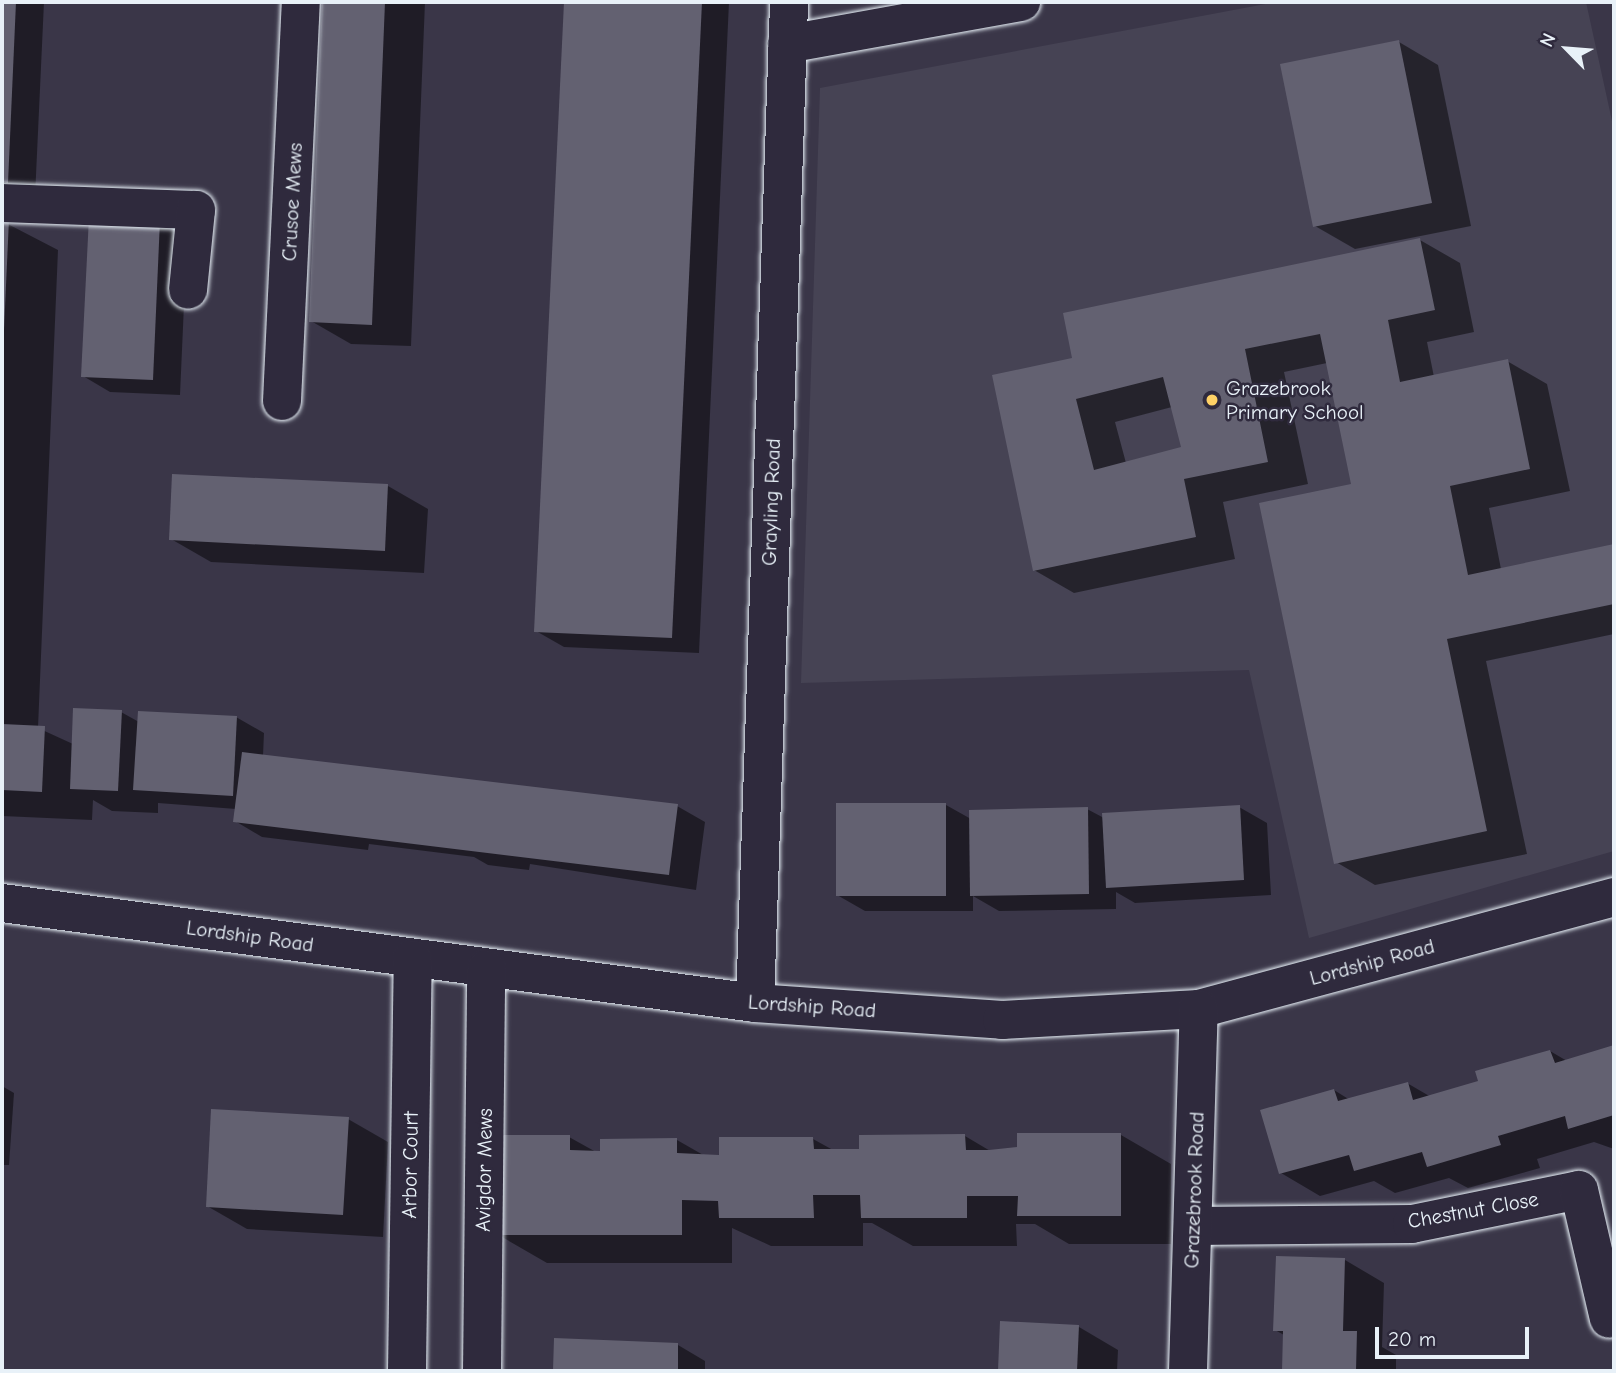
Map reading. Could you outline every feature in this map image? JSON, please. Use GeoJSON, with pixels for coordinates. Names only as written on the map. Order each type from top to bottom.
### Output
{"type":"FeatureCollection","features":[{"type":"Feature","properties":{"kind":"street","name":"Crusoe Mews"},"geometry":{"type":"LineString","coordinates":[[282,401],[301,2]]}},
{"type":"Feature","properties":{"kind":"street","name":"Grayling Road"},"geometry":{"type":"LineString","coordinates":[[754,1003],[789,2]]}},
{"type":"Feature","properties":{"kind":"street"},"geometry":{"type":"LineString","coordinates":[[787,44],[1021,2]]}},
{"type":"Feature","properties":{"kind":"street"},"geometry":{"type":"LineString","coordinates":[[2,203],[196,211],[188,290]]}},
{"type":"Feature","properties":{"kind":"street","name":"Lordship Road"},"geometry":{"type":"LineString","coordinates":[[2,903],[754,1003],[1002,1020],[1199,1009],[1614,897]]}},
{"type":"Feature","properties":{"kind":"street","name":"Arbor Court"},"geometry":{"type":"LineString","coordinates":[[407,1371],[413,959]]}},
{"type":"Feature","properties":{"kind":"street","name":"Avigdor Mews"},"geometry":{"type":"LineString","coordinates":[[482,1371],[486,969]]}},
{"type":"Feature","properties":{"kind":"street","name":"Grazebrook Road"},"geometry":{"type":"LineString","coordinates":[[1188,1371],[1199,1009]]}},
{"type":"Feature","properties":{"kind":"street","name":"Chestnut Close"},"geometry":{"type":"LineString","coordinates":[[1193,1226],[1412,1224],[1579,1190],[1604,1255],[1609,1319]]}},
{"type":"Feature","properties":{"kind":"shaded area","name":"Grazebrook Primary School"},"geometry":{"type":"Polygon","coordinates":[[[1276,2],[1586,2],[1614,130],[1614,851],[1309,938],[1249,670],[801,683],[820,88],[1276,2]]]}},
{"type":"Feature","properties":{"kind":"building"},"geometry":{"type":"Polygon","coordinates":[[[2,2],[16,2],[8,183],[2,182],[2,2]]]}},
{"type":"Feature","properties":{"kind":"building"},"geometry":{"type":"Polygon","coordinates":[[[322,2],[385,2],[372,325],[309,322],[322,2]]]}},
{"type":"Feature","properties":{"kind":"building"},"geometry":{"type":"Polygon","coordinates":[[[564,2],[702,2],[672,638],[534,632],[564,2]]]}},
{"type":"Feature","properties":{"kind":"building"},"geometry":{"type":"Polygon","coordinates":[[[1399,40],[1432,203],[1313,227],[1280,64],[1399,40]]]}},
{"type":"Feature","properties":{"kind":"building"},"geometry":{"type":"Polygon","coordinates":[[[89,217],[160,220],[153,380],[81,377],[89,217]]]}},
{"type":"Feature","properties":{"kind":"building"},"geometry":{"type":"Polygon","coordinates":[[[2,219],[9,219],[4,330],[2,330],[2,219]]]}},
{"type":"Feature","properties":{"kind":"building"},"geometry":{"type":"Polygon","coordinates":[[[1420,238],[1435,310],[1388,320],[1400,382],[1508,359],[1530,469],[1450,486],[1468,575],[1614,544],[1614,604],[1447,639],[1487,831],[1334,864],[1259,503],[1351,484],[1320,334],[1245,349],[1268,462],[1184,479],[1196,537],[1033,571],[992,375],[1072,358],[1063,313],[1420,238]],[[1163,377],[1076,399],[1094,470],[1181,447],[1163,377]]]}},
{"type":"Feature","properties":{"kind":"building"},"geometry":{"type":"Polygon","coordinates":[[[172,474],[388,484],[385,551],[169,540],[172,474]]]}},
{"type":"Feature","properties":{"kind":"building"},"geometry":{"type":"Polygon","coordinates":[[[73,708],[122,710],[118,791],[70,789],[73,708]]]}},
{"type":"Feature","properties":{"kind":"building"},"geometry":{"type":"Polygon","coordinates":[[[138,711],[237,716],[233,796],[133,790],[138,711]]]}},
{"type":"Feature","properties":{"kind":"building"},"geometry":{"type":"Polygon","coordinates":[[[2,724],[45,726],[42,792],[2,790],[2,724]]]}},
{"type":"Feature","properties":{"kind":"building"},"geometry":{"type":"Polygon","coordinates":[[[242,752],[678,804],[669,875],[233,822],[242,752]]]}},
{"type":"Feature","properties":{"kind":"building"},"geometry":{"type":"Polygon","coordinates":[[[836,803],[946,803],[946,896],[836,896],[836,803]]]}},
{"type":"Feature","properties":{"kind":"building"},"geometry":{"type":"Polygon","coordinates":[[[1240,805],[1244,880],[1106,888],[1102,813],[1240,805]]]}},
{"type":"Feature","properties":{"kind":"building"},"geometry":{"type":"Polygon","coordinates":[[[1088,807],[1089,894],[970,896],[969,810],[1088,807]]]}},
{"type":"Feature","properties":{"kind":"building"},"geometry":{"type":"Polygon","coordinates":[[[1614,1045],[1614,1115],[1568,1129],[1565,1116],[1498,1136],[1501,1145],[1427,1167],[1422,1152],[1354,1171],[1349,1155],[1279,1174],[1260,1110],[1334,1089],[1338,1101],[1408,1082],[1413,1100],[1478,1081],[1475,1071],[1550,1050],[1555,1063],[1614,1045]]]}},
{"type":"Feature","properties":{"kind":"building"},"geometry":{"type":"Polygon","coordinates":[[[211,1109],[349,1117],[343,1215],[206,1207],[211,1109]]]}},
{"type":"Feature","properties":{"kind":"building"},"geometry":{"type":"Polygon","coordinates":[[[1017,1133],[1121,1133],[1121,1216],[1017,1216],[1018,1196],[967,1196],[967,1218],[861,1218],[860,1195],[813,1195],[814,1218],[719,1218],[718,1201],[682,1200],[682,1235],[495,1235],[498,1135],[570,1135],[570,1150],[600,1151],[600,1139],[677,1138],[677,1153],[719,1155],[719,1137],[813,1137],[814,1149],[859,1149],[859,1135],[965,1134],[966,1150],[989,1150],[1017,1147],[1017,1133]]]}},
{"type":"Feature","properties":{"kind":"building"},"geometry":{"type":"Polygon","coordinates":[[[1276,1256],[1345,1258],[1343,1331],[1357,1331],[1356,1371],[1282,1371],[1283,1331],[1273,1331],[1276,1256]]]}},
{"type":"Feature","properties":{"kind":"building"},"geometry":{"type":"Polygon","coordinates":[[[1000,1321],[1079,1325],[1077,1371],[998,1371],[1000,1321]]]}},
{"type":"Feature","properties":{"kind":"building"},"geometry":{"type":"Polygon","coordinates":[[[554,1338],[678,1343],[678,1371],[553,1371],[554,1338]]]}},
{"type":"Feature","properties":{"kind":"place","name":"Grazebrook Primary School"},"geometry":{"type":"Point","coordinates":[1212,400]}}]}
